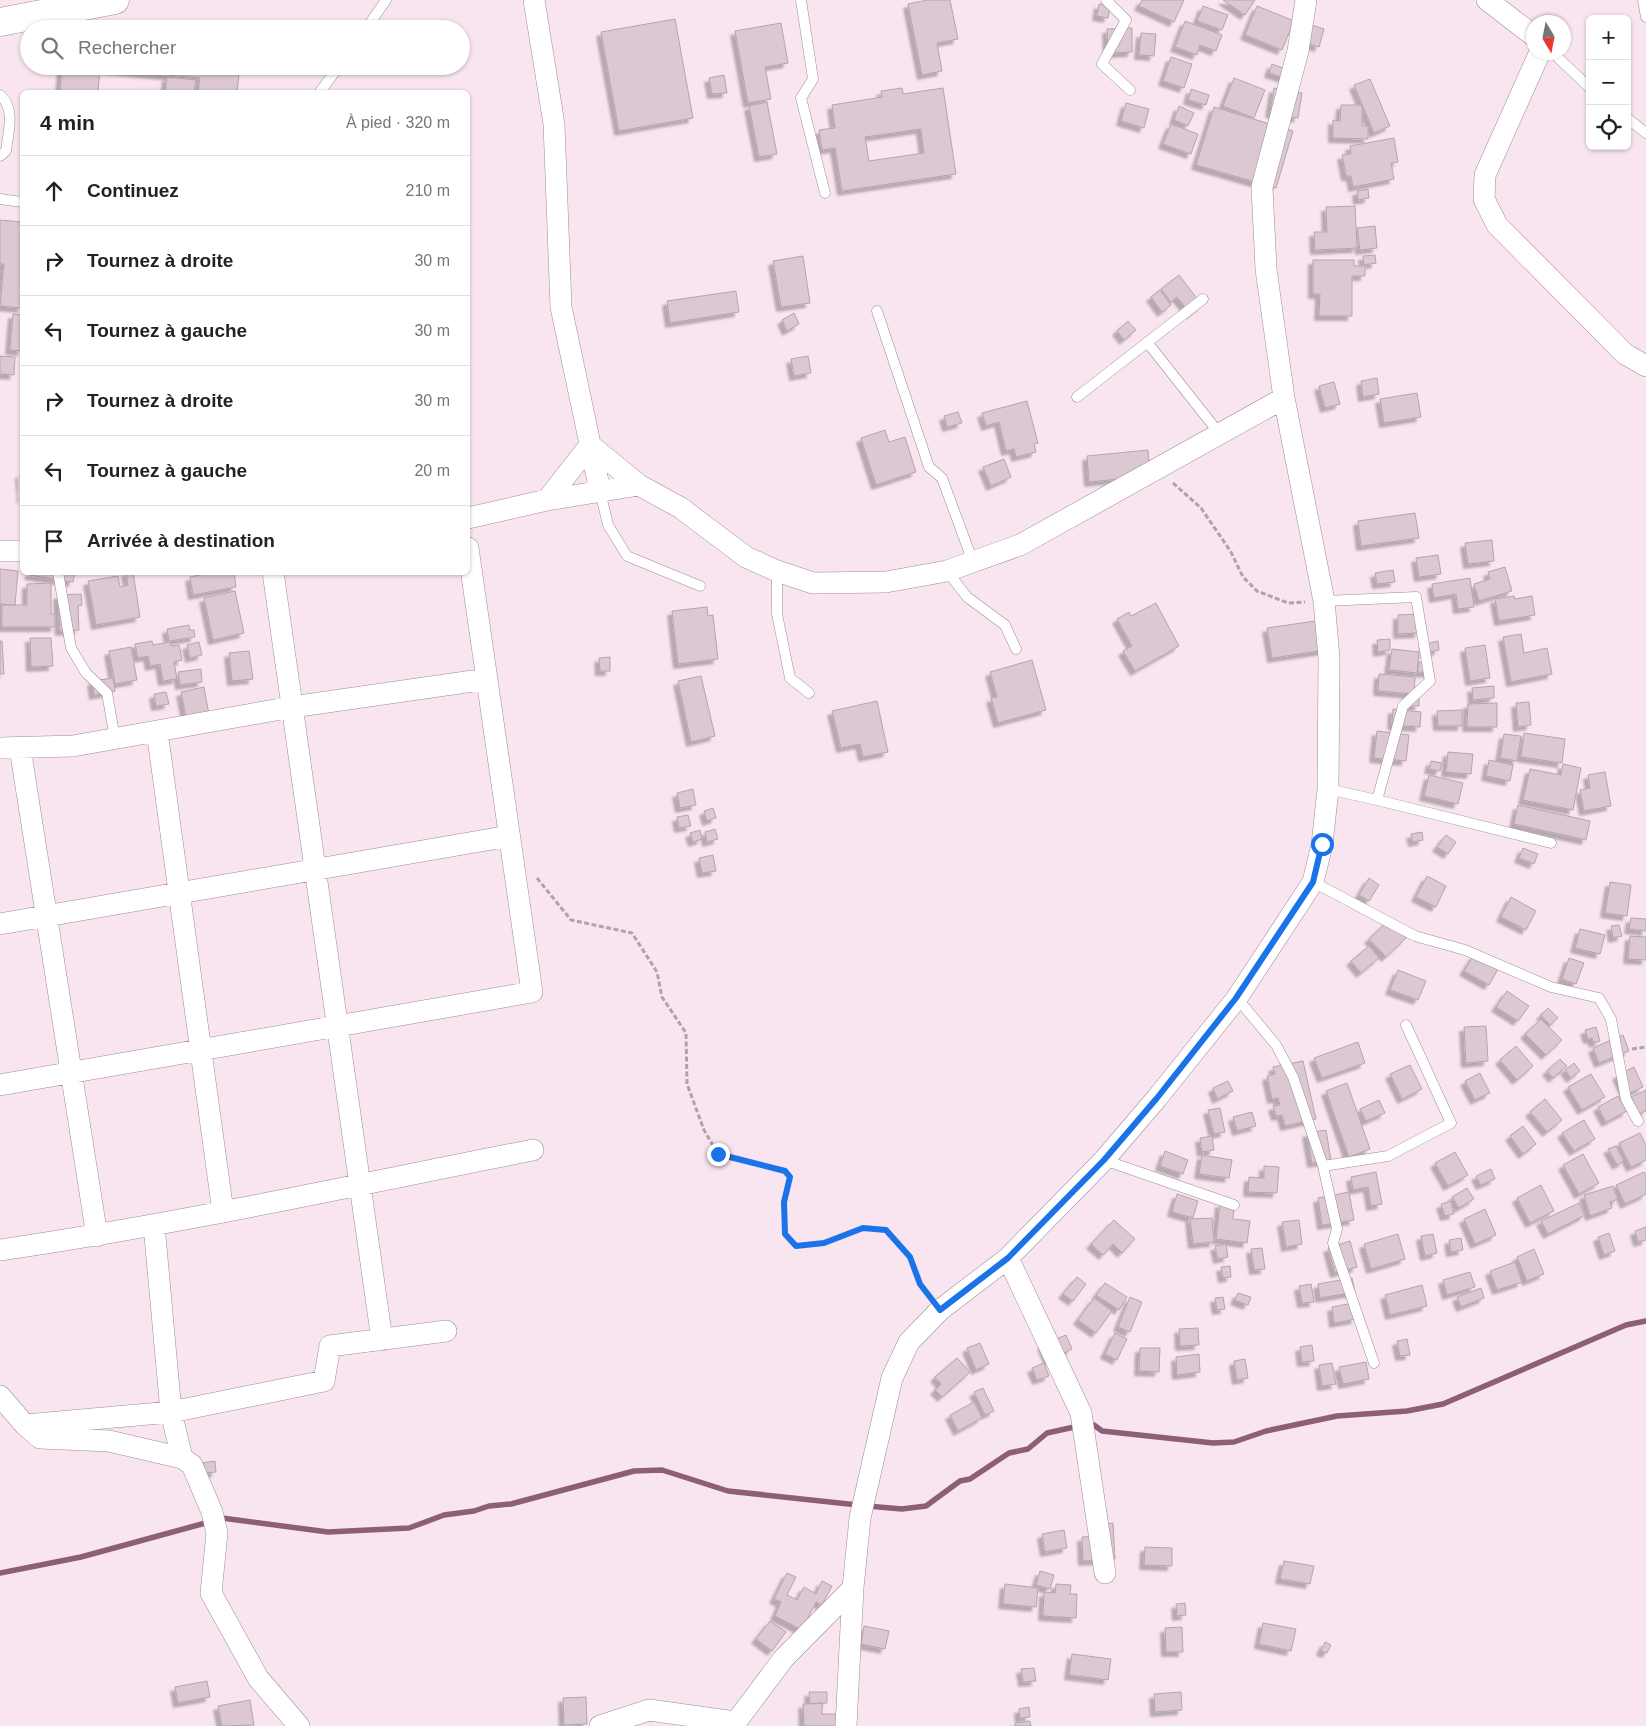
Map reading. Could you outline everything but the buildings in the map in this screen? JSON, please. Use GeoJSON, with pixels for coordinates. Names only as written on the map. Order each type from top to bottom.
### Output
{"type":"FeatureCollection","features":[{"type":"Feature","properties":{"kind":"main road"},"geometry":{"type":"LineString","coordinates":[[0,22],[114,0]]}},
{"type":"Feature","properties":{"kind":"street"},"geometry":{"type":"LineString","coordinates":[[534,0],[554,124],[561,307],[600,490]]}},
{"type":"Feature","properties":{"kind":"street"},"geometry":{"type":"LineString","coordinates":[[846,1726],[853,1588],[860,1518],[892,1378],[909,1342],[940,1310],[1008,1258],[1104,1160],[1157,1098],[1236,998],[1313,882],[1322,844],[1328,790],[1329,658],[1324,601],[1284,398],[1266,270],[1262,187],[1298,51],[1306,0]]}},
{"type":"Feature","properties":{"kind":"street"},"geometry":{"type":"LineString","coordinates":[[1488,0],[1526,30]]}},
{"type":"Feature","properties":{"kind":"street"},"geometry":{"type":"LineString","coordinates":[[1536,60],[1485,175],[1484,199],[1497,225],[1625,354],[1646,366]]}},
{"type":"Feature","properties":{"kind":"street"},"geometry":{"type":"LineString","coordinates":[[590,445],[639,485],[681,508],[746,557],[777,571],[813,583],[886,582],[946,571],[1020,545],[1284,398]]}},
{"type":"Feature","properties":{"kind":"street"},"geometry":{"type":"LineString","coordinates":[[547,500],[590,445]]}},
{"type":"Feature","properties":{"kind":"street"},"geometry":{"type":"LineString","coordinates":[[470,518],[547,500],[639,485]]}},
{"type":"Feature","properties":{"kind":"street"},"geometry":{"type":"LineString","coordinates":[[0,551],[20,551]]}},
{"type":"Feature","properties":{"kind":"street"},"geometry":{"type":"LineString","coordinates":[[0,1085],[532,992],[470,563]]}},
{"type":"Feature","properties":{"kind":"street"},"geometry":{"type":"LineString","coordinates":[[272,575],[382,1340]]}},
{"type":"Feature","properties":{"kind":"street"},"geometry":{"type":"LineString","coordinates":[[97,1236],[47,916],[10,748],[73,746],[292,707],[486,679]]}},
{"type":"Feature","properties":{"kind":"street"},"geometry":{"type":"LineString","coordinates":[[156,731],[223,1212]]}},
{"type":"Feature","properties":{"kind":"street"},"geometry":{"type":"LineString","coordinates":[[0,924],[509,836]]}},
{"type":"Feature","properties":{"kind":"street"},"geometry":{"type":"LineString","coordinates":[[0,1250],[97,1236],[533,1150]]}},
{"type":"Feature","properties":{"kind":"street"},"geometry":{"type":"LineString","coordinates":[[154,1225],[171,1412],[182,1458]]}},
{"type":"Feature","properties":{"kind":"street"},"geometry":{"type":"LineString","coordinates":[[1008,1258],[1082,1413],[1105,1573]]}},
{"type":"Feature","properties":{"kind":"street"},"geometry":{"type":"LineString","coordinates":[[24,1425],[171,1412],[324,1381],[330,1346],[446,1331]]}},
{"type":"Feature","properties":{"kind":"street"},"geometry":{"type":"LineString","coordinates":[[0,1396],[24,1425],[40,1438],[110,1441],[182,1458],[192,1465],[214,1523],[211,1593],[258,1678],[299,1726]]}},
{"type":"Feature","properties":{"kind":"street"},"geometry":{"type":"LineString","coordinates":[[600,1726],[649,1710],[734,1724],[784,1658],[853,1588]]}},
{"type":"Feature","properties":{"kind":"lane"},"geometry":{"type":"LineString","coordinates":[[372,20],[386,0]]}},
{"type":"Feature","properties":{"kind":"lane"},"geometry":{"type":"LineString","coordinates":[[801,0],[813,79],[801,98],[825,193]]}},
{"type":"Feature","properties":{"kind":"lane"},"geometry":{"type":"LineString","coordinates":[[1106,0],[1126,20],[1102,64],[1130,90]]}},
{"type":"Feature","properties":{"kind":"lane"},"geometry":{"type":"LineString","coordinates":[[1643,0],[1646,18]]}},
{"type":"Feature","properties":{"kind":"lane"},"geometry":{"type":"LineString","coordinates":[[1560,60],[1586,84]]}},
{"type":"Feature","properties":{"kind":"lane"},"geometry":{"type":"LineString","coordinates":[[321,90],[332,75]]}},
{"type":"Feature","properties":{"kind":"lane"},"geometry":{"type":"LineString","coordinates":[[0,95],[6,100],[10,119],[6,151],[0,156]]}},
{"type":"Feature","properties":{"kind":"lane"},"geometry":{"type":"LineString","coordinates":[[1631,121],[1646,133]]}},
{"type":"Feature","properties":{"kind":"lane"},"geometry":{"type":"LineString","coordinates":[[0,198],[20,202]]}},
{"type":"Feature","properties":{"kind":"lane"},"geometry":{"type":"LineString","coordinates":[[1077,397],[1203,299]]}},
{"type":"Feature","properties":{"kind":"lane"},"geometry":{"type":"LineString","coordinates":[[877,311],[929,467],[942,478],[973,562]]}},
{"type":"Feature","properties":{"kind":"lane"},"geometry":{"type":"LineString","coordinates":[[1148,342],[1219,433]]}},
{"type":"Feature","properties":{"kind":"lane"},"geometry":{"type":"LineString","coordinates":[[600,490],[608,525],[627,556],[700,586]]}},
{"type":"Feature","properties":{"kind":"lane"},"geometry":{"type":"LineString","coordinates":[[777,571],[777,614],[790,678],[809,693]]}},
{"type":"Feature","properties":{"kind":"lane"},"geometry":{"type":"LineString","coordinates":[[946,571],[967,597],[1005,625],[1016,649]]}},
{"type":"Feature","properties":{"kind":"lane"},"geometry":{"type":"LineString","coordinates":[[59,575],[71,648],[86,673],[107,693],[115,739]]}},
{"type":"Feature","properties":{"kind":"lane"},"geometry":{"type":"LineString","coordinates":[[1324,601],[1416,597],[1430,681],[1403,706],[1376,800]]}},
{"type":"Feature","properties":{"kind":"lane"},"geometry":{"type":"LineString","coordinates":[[1328,790],[1376,800],[1550,844]]}},
{"type":"Feature","properties":{"kind":"lane"},"geometry":{"type":"LineString","coordinates":[[1313,882],[1415,936],[1466,950],[1551,987],[1599,998],[1611,1019],[1626,1099],[1638,1121]]}},
{"type":"Feature","properties":{"kind":"lane"},"geometry":{"type":"LineString","coordinates":[[1236,998],[1276,1045],[1289,1069],[1323,1166],[1337,1229],[1333,1243],[1374,1363]]}},
{"type":"Feature","properties":{"kind":"lane"},"geometry":{"type":"LineString","coordinates":[[1323,1166],[1388,1156],[1451,1123],[1406,1025]]}},
{"type":"Feature","properties":{"kind":"lane"},"geometry":{"type":"LineString","coordinates":[[1104,1160],[1234,1205]]}},
{"type":"Feature","properties":{"kind":"path"},"geometry":{"type":"LineString","coordinates":[[1157,470],[1201,508],[1231,552],[1243,577],[1257,591],[1288,603],[1324,601]]}},
{"type":"Feature","properties":{"kind":"path"},"geometry":{"type":"LineString","coordinates":[[512,860],[527,865],[571,920],[632,932],[657,972],[662,997],[686,1033],[687,1084],[704,1130],[718,1154],[785,1171],[790,1177],[784,1202],[785,1234],[796,1246],[824,1243],[863,1228],[886,1230],[910,1257],[920,1284],[940,1310]]}},
{"type":"Feature","properties":{"kind":"waterway"},"geometry":{"type":"LineString","coordinates":[[1088,1425],[1094,1425],[1102,1431],[1213,1443],[1234,1442],[1266,1431],[1337,1416],[1407,1411],[1443,1404],[1626,1325],[1646,1321]]}},
{"type":"Feature","properties":{"kind":"waterway"},"geometry":{"type":"LineString","coordinates":[[867,1506],[902,1509],[926,1506],[960,1481],[970,1479],[1009,1453],[1028,1449],[1047,1433],[1079,1426]]}},
{"type":"Feature","properties":{"kind":"waterway"},"geometry":{"type":"LineString","coordinates":[[218,1519],[328,1532],[409,1528],[444,1515],[474,1511],[489,1506],[511,1504],[634,1471],[662,1470],[728,1491],[858,1505]]}},
{"type":"Feature","properties":{"kind":"waterway"},"geometry":{"type":"LineString","coordinates":[[0,1573],[81,1557],[209,1522]]}},
{"type":"Feature","properties":{"kind":"route"},"geometry":{"type":"LineString","coordinates":[[718,1154],[785,1171],[790,1177],[784,1202],[785,1234],[796,1246],[824,1243],[863,1228],[886,1230],[910,1257],[920,1284],[940,1310],[1008,1258],[1104,1160],[1157,1098],[1236,998],[1313,882],[1322,844]]}}]}
